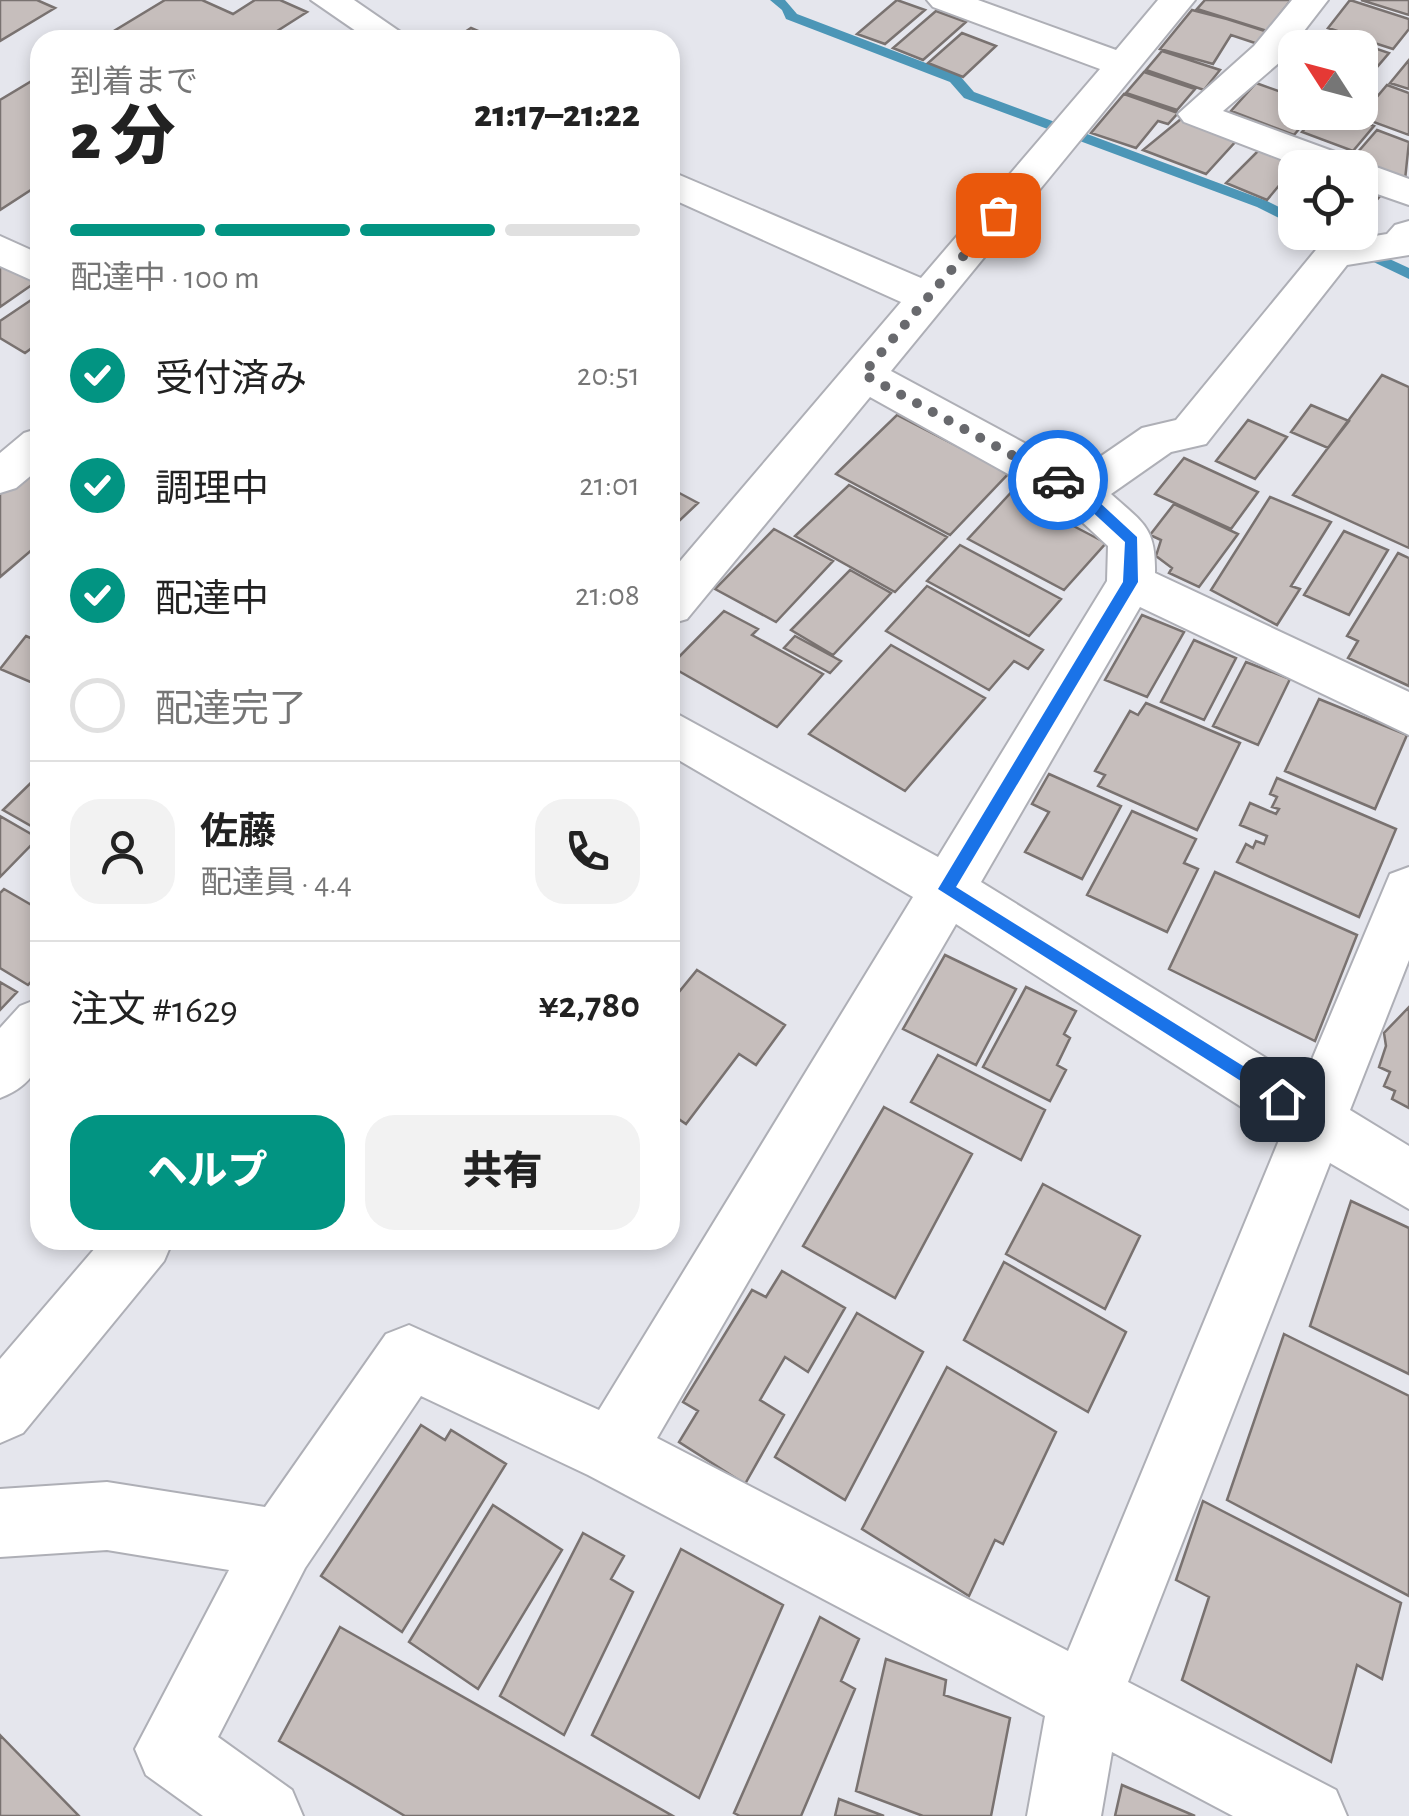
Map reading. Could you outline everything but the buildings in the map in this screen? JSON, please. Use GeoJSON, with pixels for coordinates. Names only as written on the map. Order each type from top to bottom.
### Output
{"type":"FeatureCollection","features":[{"type":"Feature","properties":{"kind":"street"},"geometry":{"type":"LineString","coordinates":[[329,0],[378,30]]}},
{"type":"Feature","properties":{"kind":"street"},"geometry":{"type":"LineString","coordinates":[[946,0],[1124,65]]}},
{"type":"Feature","properties":{"kind":"street"},"geometry":{"type":"LineString","coordinates":[[680,594],[1176,0]]}},
{"type":"Feature","properties":{"kind":"street"},"geometry":{"type":"LineString","coordinates":[[1293,150],[1198,114],[1267,54],[1310,0]]}},
{"type":"Feature","properties":{"kind":"street"},"geometry":{"type":"LineString","coordinates":[[1378,182],[1409,193]]}},
{"type":"Feature","properties":{"kind":"street"},"geometry":{"type":"LineString","coordinates":[[680,187],[927,297]]}},
{"type":"Feature","properties":{"kind":"street"},"geometry":{"type":"LineString","coordinates":[[1080,492],[1158,438],[1190,433],[1334,254],[1400,245],[1409,234]]}},
{"type":"Feature","properties":{"kind":"street"},"geometry":{"type":"LineString","coordinates":[[0,250],[30,265]]}},
{"type":"Feature","properties":{"kind":"street"},"geometry":{"type":"LineString","coordinates":[[612,1451],[1130,582],[1132,540],[1080,492],[863,374]]}},
{"type":"Feature","properties":{"kind":"street"},"geometry":{"type":"LineString","coordinates":[[0,477],[30,452]]}},
{"type":"Feature","properties":{"kind":"street"},"geometry":{"type":"LineString","coordinates":[[1130,582],[1409,714]]}},
{"type":"Feature","properties":{"kind":"street"},"geometry":{"type":"LineString","coordinates":[[680,736],[946,889],[1409,1180]]}},
{"type":"Feature","properties":{"kind":"street"},"geometry":{"type":"LineString","coordinates":[[1064,1816],[1084,1698],[1409,890]]}},
{"type":"Feature","properties":{"kind":"street"},"geometry":{"type":"LineString","coordinates":[[0,1071],[30,1036]]}},
{"type":"Feature","properties":{"kind":"street"},"geometry":{"type":"LineString","coordinates":[[0,1410],[134,1250]]}},
{"type":"Feature","properties":{"kind":"street"},"geometry":{"type":"LineString","coordinates":[[266,1816],[172,1749],[281,1544],[409,1357],[612,1451],[1310,1816]]}},
{"type":"Feature","properties":{"kind":"street"},"geometry":{"type":"LineString","coordinates":[[0,1523],[107,1516],[281,1544]]}},
{"type":"Feature","properties":{"kind":"waterway"},"geometry":{"type":"LineString","coordinates":[[776,0],[788,8],[791,16],[955,79],[969,95],[1278,212]]}},
{"type":"Feature","properties":{"kind":"waterway"},"geometry":{"type":"LineString","coordinates":[[1357,250],[1409,274]]}},
{"type":"Feature","properties":{"kind":"way so far"},"geometry":{"type":"LineString","coordinates":[[998,215],[863,374],[1058,480]]}},
{"type":"Feature","properties":{"kind":"route"},"geometry":{"type":"LineString","coordinates":[[1058,480],[1080,492],[1132,540],[1130,582],[946,889],[1282,1099]]}}]}
